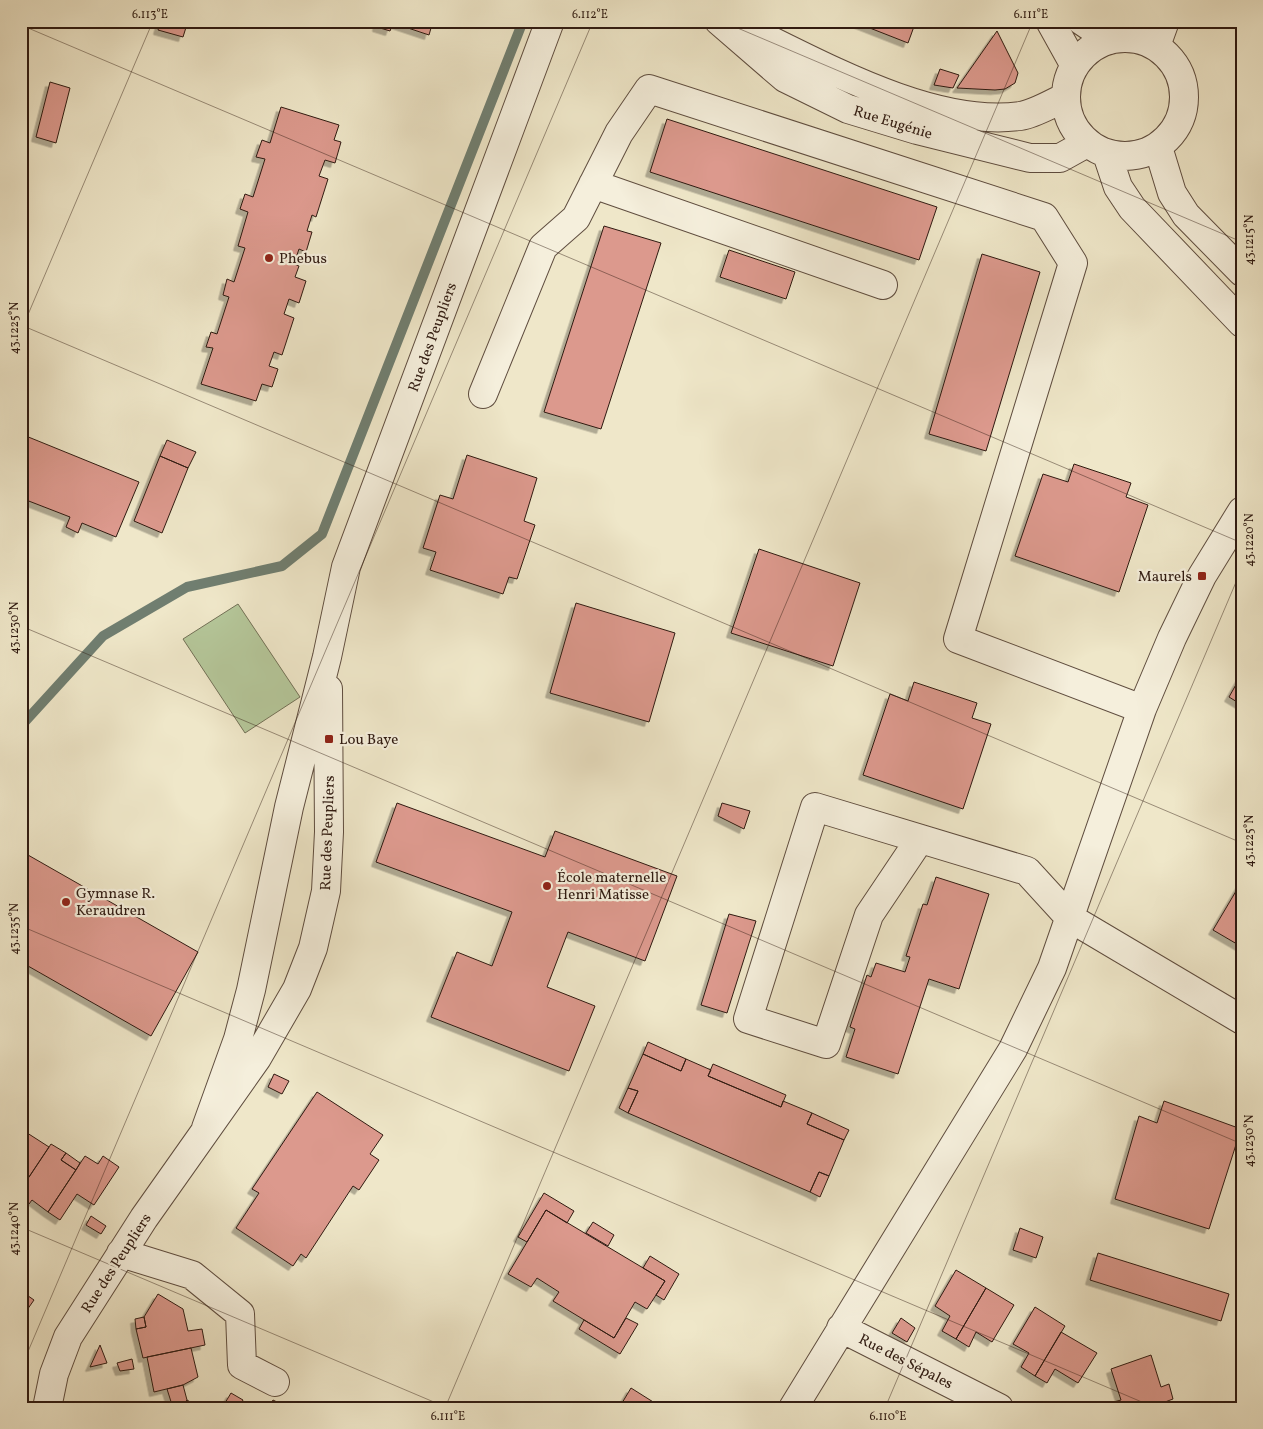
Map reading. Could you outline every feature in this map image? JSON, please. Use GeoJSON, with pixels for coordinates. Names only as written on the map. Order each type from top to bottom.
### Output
{"type":"FeatureCollection","features":[{"type":"Feature","properties":{"kind":"street","name":"Rue des Peupliers"},"geometry":{"type":"LineString","coordinates":[[206,1128],[238,1039],[249,997],[289,807],[327,657],[346,567],[550,21]]}},
{"type":"Feature","properties":{"kind":"street","name":"Rue Eugénie"},"geometry":{"type":"LineString","coordinates":[[719,21],[785,78],[848,109],[918,130],[1030,158],[1060,158],[1097,148]]}},
{"type":"Feature","properties":{"kind":"street","name":"Rue Eugénie"},"geometry":{"type":"LineString","coordinates":[[731,21],[860,83],[915,103],[978,117],[1022,116],[1066,96]]}},
{"type":"Feature","properties":{"kind":"street"},"geometry":{"type":"LineString","coordinates":[[1050,21],[1075,66]]}},
{"type":"Feature","properties":{"kind":"street"},"geometry":{"type":"LineString","coordinates":[[1082,21],[1110,40]]}},
{"type":"Feature","properties":{"kind":"street"},"geometry":{"type":"LineString","coordinates":[[1097,148],[1124,156],[1142,154],[1158,147],[1171,136],[1180,121],[1184,104],[1184,87],[1179,71],[1169,56],[1160,34],[1140,39],[1124,37],[1110,40],[1091,48],[1075,66],[1067,84],[1066,96],[1072,122],[1097,148],[1118,187],[1132,208],[1242,323]]}},
{"type":"Feature","properties":{"kind":"street"},"geometry":{"type":"LineString","coordinates":[[483,394],[543,247],[576,218],[619,133],[649,89],[1044,216],[1073,263],[958,639],[1142,708]]}},
{"type":"Feature","properties":{"kind":"street"},"geometry":{"type":"LineString","coordinates":[[1158,147],[1172,193],[1186,215],[1242,272]]}},
{"type":"Feature","properties":{"kind":"street"},"geometry":{"type":"LineString","coordinates":[[593,184],[883,285]]}},
{"type":"Feature","properties":{"kind":"street"},"geometry":{"type":"LineString","coordinates":[[793,1408],[1013,1048],[1052,968],[1142,708],[1172,638],[1202,576],[1242,512]]}},
{"type":"Feature","properties":{"kind":"street","name":"Rue des Peupliers"},"geometry":{"type":"LineString","coordinates":[[47,1408],[54,1374],[68,1337],[120,1253],[206,1128],[258,1058],[298,989],[313,948],[326,891],[329,832],[327,657]]}},
{"type":"Feature","properties":{"kind":"street"},"geometry":{"type":"LineString","coordinates":[[920,839],[869,915],[826,1044],[748,1018],[815,807],[1027,871],[1070,918],[1242,1020]]}},
{"type":"Feature","properties":{"kind":"street"},"geometry":{"type":"LineString","coordinates":[[120,1253],[192,1275],[240,1314],[242,1365],[275,1382]]}},
{"type":"Feature","properties":{"kind":"street","name":"Rue des Sépales"},"geometry":{"type":"LineString","coordinates":[[841,1328],[998,1408]]}},
{"type":"Feature","properties":{"kind":"green space"},"geometry":{"type":"Polygon","coordinates":[[[238,604],[300,697],[245,733],[183,639],[238,604]]]}},
{"type":"Feature","properties":{"kind":"building"},"geometry":{"type":"Polygon","coordinates":[[[155,21],[188,21],[183,37],[158,30],[160,23],[155,21]]]}},
{"type":"Feature","properties":{"kind":"building"},"geometry":{"type":"Polygon","coordinates":[[[378,21],[433,21],[429,35],[393,23],[390,31],[377,27],[378,21]]]}},
{"type":"Feature","properties":{"kind":"building"},"geometry":{"type":"Polygon","coordinates":[[[852,21],[916,21],[908,43],[852,21]]]}},
{"type":"Feature","properties":{"kind":"building"},"geometry":{"type":"Polygon","coordinates":[[[997,31],[1018,73],[1015,83],[1005,89],[995,90],[957,88],[997,31]]]}},
{"type":"Feature","properties":{"kind":"building"},"geometry":{"type":"Polygon","coordinates":[[[940,69],[959,75],[953,88],[934,85],[940,69]]]}},
{"type":"Feature","properties":{"kind":"building"},"geometry":{"type":"Polygon","coordinates":[[[50,82],[70,88],[56,143],[36,137],[50,82]]]}},
{"type":"Feature","properties":{"kind":"building"},"geometry":{"type":"Polygon","coordinates":[[[21,105],[27,107],[21,129],[21,105]]]}},
{"type":"Feature","properties":{"kind":"building","name":"Phebus"},"geometry":{"type":"Polygon","coordinates":[[[281,107],[339,125],[334,140],[341,142],[335,163],[325,160],[319,176],[328,179],[316,217],[312,215],[307,231],[312,232],[306,252],[299,249],[294,264],[299,266],[295,277],[306,281],[299,303],[289,299],[284,314],[294,318],[282,355],[274,352],[269,366],[278,369],[272,387],[262,384],[256,401],[201,384],[213,348],[206,347],[211,332],[217,334],[229,297],[223,295],[227,279],[234,282],[245,248],[238,246],[248,212],[240,209],[245,194],[253,197],[265,159],[256,157],[262,140],[270,143],[281,107]]]}},
{"type":"Feature","properties":{"kind":"building"},"geometry":{"type":"Polygon","coordinates":[[[667,119],[937,207],[919,260],[650,172],[667,119]]]}},
{"type":"Feature","properties":{"kind":"building"},"geometry":{"type":"Polygon","coordinates":[[[604,226],[661,243],[601,429],[544,412],[604,226]]]}},
{"type":"Feature","properties":{"kind":"building"},"geometry":{"type":"Polygon","coordinates":[[[729,250],[795,272],[786,299],[720,277],[729,250]]]}},
{"type":"Feature","properties":{"kind":"building"},"geometry":{"type":"Polygon","coordinates":[[[982,254],[1040,272],[986,451],[929,434],[982,254]]]}},
{"type":"Feature","properties":{"kind":"building"},"geometry":{"type":"Polygon","coordinates":[[[21,434],[139,482],[116,537],[82,523],[78,533],[66,527],[70,517],[21,498],[21,434]]]}},
{"type":"Feature","properties":{"kind":"building"},"geometry":{"type":"Polygon","coordinates":[[[167,440],[196,452],[188,468],[160,456],[167,440]]]}},
{"type":"Feature","properties":{"kind":"building"},"geometry":{"type":"Polygon","coordinates":[[[467,455],[537,478],[524,521],[535,525],[517,579],[509,577],[503,594],[430,570],[436,552],[423,548],[440,495],[453,499],[467,455]]]}},
{"type":"Feature","properties":{"kind":"building"},"geometry":{"type":"Polygon","coordinates":[[[160,456],[188,468],[162,533],[134,521],[160,456]]]}},
{"type":"Feature","properties":{"kind":"building"},"geometry":{"type":"Polygon","coordinates":[[[1074,464],[1131,483],[1126,497],[1148,505],[1119,592],[1015,556],[1043,474],[1068,482],[1074,464]]]}},
{"type":"Feature","properties":{"kind":"building"},"geometry":{"type":"Polygon","coordinates":[[[759,549],[860,583],[833,666],[731,633],[759,549]]]}},
{"type":"Feature","properties":{"kind":"building"},"geometry":{"type":"Polygon","coordinates":[[[576,603],[675,633],[649,722],[550,693],[576,603]]]}},
{"type":"Feature","properties":{"kind":"building"},"geometry":{"type":"Polygon","coordinates":[[[1242,674],[1242,705],[1229,697],[1242,674]]]}},
{"type":"Feature","properties":{"kind":"building"},"geometry":{"type":"Polygon","coordinates":[[[914,682],[977,703],[972,718],[991,724],[963,809],[863,775],[890,694],[908,701],[914,682]]]}},
{"type":"Feature","properties":{"kind":"building"},"geometry":{"type":"Polygon","coordinates":[[[397,803],[545,857],[555,831],[677,876],[645,961],[568,932],[547,987],[595,1006],[569,1071],[431,1017],[457,952],[492,966],[512,912],[376,862],[397,803]]]}},
{"type":"Feature","properties":{"kind":"building"},"geometry":{"type":"Polygon","coordinates":[[[722,803],[750,811],[744,829],[718,816],[722,803]]]}},
{"type":"Feature","properties":{"kind":"building","name":"Gymnase R. Keraudren"},"geometry":{"type":"Polygon","coordinates":[[[21,851],[198,952],[151,1036],[21,962],[21,851]]]}},
{"type":"Feature","properties":{"kind":"building"},"geometry":{"type":"Polygon","coordinates":[[[936,877],[989,894],[959,989],[929,979],[898,1074],[846,1057],[855,1029],[850,1027],[867,975],[871,977],[876,963],[905,972],[910,957],[906,956],[923,904],[927,905],[936,877]]]}},
{"type":"Feature","properties":{"kind":"building"},"geometry":{"type":"Polygon","coordinates":[[[1242,881],[1242,947],[1213,930],[1242,881]]]}},
{"type":"Feature","properties":{"kind":"building"},"geometry":{"type":"Polygon","coordinates":[[[729,914],[756,921],[727,1013],[701,1005],[729,914]]]}},
{"type":"Feature","properties":{"kind":"building"},"geometry":{"type":"Polygon","coordinates":[[[648,1042],[686,1059],[681,1071],[643,1054],[648,1042]]]}},
{"type":"Feature","properties":{"kind":"building"},"geometry":{"type":"Polygon","coordinates":[[[643,1054],[681,1071],[686,1059],[711,1070],[708,1076],[781,1107],[783,1101],[812,1113],[807,1124],[844,1140],[829,1176],[819,1172],[810,1192],[628,1113],[638,1091],[628,1088],[643,1054]]]}},
{"type":"Feature","properties":{"kind":"building"},"geometry":{"type":"Polygon","coordinates":[[[713,1064],[786,1095],[781,1107],[708,1076],[713,1064]]]}},
{"type":"Feature","properties":{"kind":"building"},"geometry":{"type":"Polygon","coordinates":[[[274,1074],[289,1081],[282,1094],[268,1087],[274,1074]]]}},
{"type":"Feature","properties":{"kind":"building"},"geometry":{"type":"Polygon","coordinates":[[[628,1088],[638,1091],[628,1113],[619,1108],[628,1088]]]}},
{"type":"Feature","properties":{"kind":"building"},"geometry":{"type":"Polygon","coordinates":[[[317,1092],[383,1135],[370,1154],[379,1160],[359,1190],[353,1186],[306,1258],[301,1254],[293,1266],[236,1228],[259,1193],[252,1189],[317,1092]]]}},
{"type":"Feature","properties":{"kind":"building"},"geometry":{"type":"Polygon","coordinates":[[[1164,1101],[1241,1129],[1209,1229],[1115,1199],[1139,1116],[1157,1123],[1164,1101]]]}},
{"type":"Feature","properties":{"kind":"building"},"geometry":{"type":"Polygon","coordinates":[[[812,1113],[849,1130],[844,1140],[807,1124],[812,1113]]]}},
{"type":"Feature","properties":{"kind":"building"},"geometry":{"type":"Polygon","coordinates":[[[21,1129],[49,1147],[29,1177],[21,1172],[21,1129]]]}},
{"type":"Feature","properties":{"kind":"building"},"geometry":{"type":"Polygon","coordinates":[[[51,1144],[66,1153],[61,1160],[76,1170],[48,1212],[32,1200],[29,1204],[21,1200],[21,1189],[51,1144]]]}},
{"type":"Feature","properties":{"kind":"building"},"geometry":{"type":"Polygon","coordinates":[[[66,1153],[80,1163],[76,1170],[61,1160],[66,1153]]]}},
{"type":"Feature","properties":{"kind":"building"},"geometry":{"type":"Polygon","coordinates":[[[85,1156],[98,1164],[103,1156],[119,1167],[94,1205],[77,1194],[60,1220],[48,1212],[85,1156]]]}},
{"type":"Feature","properties":{"kind":"building"},"geometry":{"type":"Polygon","coordinates":[[[819,1172],[829,1176],[820,1197],[810,1192],[819,1172]]]}},
{"type":"Feature","properties":{"kind":"building"},"geometry":{"type":"Polygon","coordinates":[[[544,1193],[574,1211],[567,1223],[546,1210],[527,1242],[518,1237],[544,1193]]]}},
{"type":"Feature","properties":{"kind":"building"},"geometry":{"type":"Polygon","coordinates":[[[546,1210],[665,1281],[647,1309],[635,1302],[614,1338],[553,1301],[559,1292],[537,1278],[531,1287],[508,1274],[546,1210]]]}},
{"type":"Feature","properties":{"kind":"building"},"geometry":{"type":"Polygon","coordinates":[[[91,1216],[106,1226],[101,1234],[86,1225],[91,1216]]]}},
{"type":"Feature","properties":{"kind":"building"},"geometry":{"type":"Polygon","coordinates":[[[593,1222],[614,1235],[608,1246],[586,1233],[593,1222]]]}},
{"type":"Feature","properties":{"kind":"building"},"geometry":{"type":"Polygon","coordinates":[[[1020,1228],[1043,1237],[1036,1258],[1013,1250],[1020,1228]]]}},
{"type":"Feature","properties":{"kind":"building"},"geometry":{"type":"Polygon","coordinates":[[[1098,1253],[1229,1294],[1221,1321],[1090,1280],[1098,1253]]]}},
{"type":"Feature","properties":{"kind":"building"},"geometry":{"type":"Polygon","coordinates":[[[650,1256],[679,1274],[664,1300],[656,1295],[665,1281],[643,1268],[650,1256]]]}},
{"type":"Feature","properties":{"kind":"building"},"geometry":{"type":"Polygon","coordinates":[[[956,1270],[986,1288],[956,1339],[942,1331],[950,1316],[935,1306],[956,1270]]]}},
{"type":"Feature","properties":{"kind":"building"},"geometry":{"type":"Polygon","coordinates":[[[986,1288],[1014,1305],[992,1342],[976,1332],[969,1347],[956,1339],[986,1288]]]}},
{"type":"Feature","properties":{"kind":"building"},"geometry":{"type":"Polygon","coordinates":[[[21,1291],[34,1300],[27,1310],[21,1306],[21,1291]]]}},
{"type":"Feature","properties":{"kind":"building"},"geometry":{"type":"Polygon","coordinates":[[[158,1294],[183,1309],[188,1331],[202,1329],[205,1345],[143,1358],[136,1329],[146,1327],[144,1317],[158,1294]]]}},
{"type":"Feature","properties":{"kind":"building"},"geometry":{"type":"Polygon","coordinates":[[[1035,1307],[1065,1326],[1035,1376],[1021,1367],[1029,1353],[1013,1344],[1035,1307]]]}},
{"type":"Feature","properties":{"kind":"building"},"geometry":{"type":"Polygon","coordinates":[[[144,1317],[146,1327],[136,1329],[135,1319],[144,1317]]]}},
{"type":"Feature","properties":{"kind":"building"},"geometry":{"type":"Polygon","coordinates":[[[626,1318],[638,1324],[620,1354],[579,1329],[584,1320],[614,1338],[626,1318]]]}},
{"type":"Feature","properties":{"kind":"building"},"geometry":{"type":"Polygon","coordinates":[[[901,1318],[915,1328],[907,1342],[892,1333],[901,1318]]]}},
{"type":"Feature","properties":{"kind":"building"},"geometry":{"type":"Polygon","coordinates":[[[1061,1332],[1097,1353],[1078,1383],[1055,1369],[1047,1383],[1035,1376],[1061,1332]]]}},
{"type":"Feature","properties":{"kind":"building"},"geometry":{"type":"Polygon","coordinates":[[[100,1345],[107,1363],[90,1367],[100,1345]]]}},
{"type":"Feature","properties":{"kind":"building"},"geometry":{"type":"Polygon","coordinates":[[[191,1348],[198,1377],[183,1385],[154,1392],[147,1357],[191,1348]]]}},
{"type":"Feature","properties":{"kind":"building"},"geometry":{"type":"Polygon","coordinates":[[[1151,1355],[1161,1387],[1169,1384],[1173,1399],[1149,1408],[1111,1408],[1110,1403],[1121,1400],[1111,1369],[1151,1355]]]}},
{"type":"Feature","properties":{"kind":"building"},"geometry":{"type":"Polygon","coordinates":[[[132,1359],[134,1369],[120,1371],[117,1363],[132,1359]]]}},
{"type":"Feature","properties":{"kind":"building"},"geometry":{"type":"Polygon","coordinates":[[[183,1385],[187,1400],[182,1408],[173,1408],[167,1389],[183,1385]]]}},
{"type":"Feature","properties":{"kind":"building"},"geometry":{"type":"Polygon","coordinates":[[[631,1388],[658,1405],[657,1408],[636,1408],[630,1404],[628,1408],[619,1408],[631,1388]]]}},
{"type":"Feature","properties":{"kind":"building"},"geometry":{"type":"Polygon","coordinates":[[[231,1393],[243,1400],[239,1408],[222,1408],[231,1393]]]}},
{"type":"Feature","properties":{"kind":"building"},"geometry":{"type":"Polygon","coordinates":[[[187,1400],[200,1408],[182,1408],[187,1400]]]}},
{"type":"Feature","properties":{"kind":"building"},"geometry":{"type":"Polygon","coordinates":[[[273,1400],[281,1404],[287,1408],[268,1408],[273,1400]]]}},
{"type":"Feature","properties":{"kind":"waterway"},"geometry":{"type":"LineString","coordinates":[[21,726],[103,636],[187,587],[282,566],[322,534],[523,21]]}},
{"type":"Feature","properties":{"kind":"place","name":"Phebus"},"geometry":{"type":"Point","coordinates":[269,258]}},
{"type":"Feature","properties":{"kind":"place","name":"Maurels"},"geometry":{"type":"Point","coordinates":[1202,576]}},
{"type":"Feature","properties":{"kind":"place","name":"Lou Baye"},"geometry":{"type":"Point","coordinates":[329,739]}},
{"type":"Feature","properties":{"kind":"place","name":"École maternelle Henri Matisse"},"geometry":{"type":"Point","coordinates":[547,886]}},
{"type":"Feature","properties":{"kind":"place","name":"Gymnase R. Keraudren"},"geometry":{"type":"Point","coordinates":[66,902]}}]}
